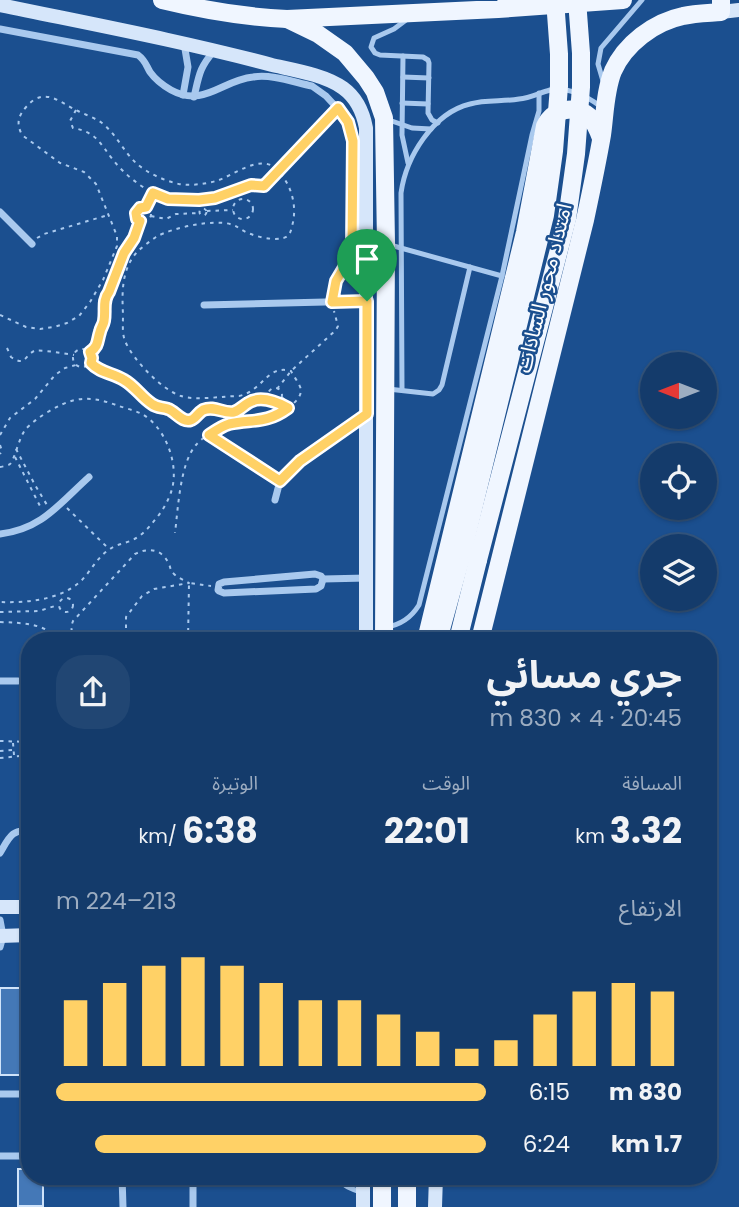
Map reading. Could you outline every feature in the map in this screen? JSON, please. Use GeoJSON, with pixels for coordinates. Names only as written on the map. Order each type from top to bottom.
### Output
{"type":"FeatureCollection","features":[{"type":"Feature","properties":{"kind":"main road"},"geometry":{"type":"LineString","coordinates":[[162,0],[216,12],[287,19],[413,14],[623,0]]}},
{"type":"Feature","properties":{"kind":"main road"},"geometry":{"type":"LineString","coordinates":[[459,632],[471,555],[545,215],[559,86],[555,0]]}},
{"type":"Feature","properties":{"kind":"main road"},"geometry":{"type":"LineString","coordinates":[[441,632],[471,555],[569,208],[581,87],[577,0]]}},
{"type":"Feature","properties":{"kind":"main road","name":"امتداد محور السادات"},"geometry":{"type":"LineString","coordinates":[[482,632],[585,220],[613,72],[634,43],[662,23],[685,15],[727,7]]}},
{"type":"Feature","properties":{"kind":"main road"},"geometry":{"type":"LineString","coordinates":[[287,19],[332,42],[356,65],[374,92],[384,118],[394,246],[393,390],[384,632]]}},
{"type":"Feature","properties":{"kind":"main road"},"geometry":{"type":"LineString","coordinates":[[428,632],[520,256],[545,126],[548,119],[557,112],[568,109],[580,111],[591,118],[601,138]]}},
{"type":"Feature","properties":{"kind":"main road"},"geometry":{"type":"LineString","coordinates":[[382,1185],[382,1207]]}},
{"type":"Feature","properties":{"kind":"main road"},"geometry":{"type":"LineString","coordinates":[[407,1185],[407,1207]]}},
{"type":"Feature","properties":{"kind":"street"},"geometry":{"type":"LineString","coordinates":[[0,5],[215,49],[334,82],[344,88],[359,106],[366,128],[366,632]]}},
{"type":"Feature","properties":{"kind":"street"},"geometry":{"type":"LineString","coordinates":[[0,29],[138,55],[145,60],[151,73],[160,82],[183,95],[194,97],[245,78],[266,76],[312,86],[326,96],[348,122],[353,141],[352,250],[336,281],[332,302]]}},
{"type":"Feature","properties":{"kind":"street"},"geometry":{"type":"LineString","coordinates":[[183,95],[188,67],[184,43]]}},
{"type":"Feature","properties":{"kind":"street"},"geometry":{"type":"LineString","coordinates":[[194,97],[202,64],[215,49]]}},
{"type":"Feature","properties":{"kind":"street"},"geometry":{"type":"LineString","coordinates":[[0,212],[32,244]]}},
{"type":"Feature","properties":{"kind":"street"},"geometry":{"type":"LineString","coordinates":[[204,305],[367,301]]}},
{"type":"Feature","properties":{"kind":"street"},"geometry":{"type":"LineString","coordinates":[[275,500],[280,481],[300,461],[367,414]]}},
{"type":"Feature","properties":{"kind":"street"},"geometry":{"type":"LineString","coordinates":[[0,534],[24,530],[48,515],[89,478]]}},
{"type":"Feature","properties":{"kind":"street"},"geometry":{"type":"LineString","coordinates":[[323,579],[321,586],[316,589],[224,593],[219,592],[218,587],[224,582],[315,574],[323,579],[367,578]]}},
{"type":"Feature","properties":{"kind":"street"},"geometry":{"type":"LineString","coordinates":[[0,681],[18,681]]}},
{"type":"Feature","properties":{"kind":"street"},"geometry":{"type":"LineString","coordinates":[[0,853],[14,833],[21,832]]}},
{"type":"Feature","properties":{"kind":"street"},"geometry":{"type":"LineString","coordinates":[[0,907],[21,907]]}},
{"type":"Feature","properties":{"kind":"street"},"geometry":{"type":"LineString","coordinates":[[0,920],[1,940],[21,937]]}},
{"type":"Feature","properties":{"kind":"street"},"geometry":{"type":"LineString","coordinates":[[0,1094],[21,1094]]}},
{"type":"Feature","properties":{"kind":"street"},"geometry":{"type":"LineString","coordinates":[[0,1156],[21,1156]]}},
{"type":"Feature","properties":{"kind":"street"},"geometry":{"type":"LineString","coordinates":[[122,1185],[122,1207]]}},
{"type":"Feature","properties":{"kind":"street"},"geometry":{"type":"LineString","coordinates":[[193,1185],[193,1207]]}},
{"type":"Feature","properties":{"kind":"street"},"geometry":{"type":"LineString","coordinates":[[435,1207],[436,1185]]}},
{"type":"Feature","properties":{"kind":"lane"},"geometry":{"type":"LineString","coordinates":[[502,276],[394,246],[408,163],[438,123],[470,104],[514,100],[553,90],[573,92],[590,100],[606,102],[598,64],[601,48],[642,0]]}},
{"type":"Feature","properties":{"kind":"lane"},"geometry":{"type":"LineString","coordinates":[[413,14],[394,29],[374,38],[371,44],[377,54],[427,58],[428,113],[438,123]]}},
{"type":"Feature","properties":{"kind":"lane"},"geometry":{"type":"LineString","coordinates":[[403,56],[402,125],[403,145],[408,163]]}},
{"type":"Feature","properties":{"kind":"lane"},"geometry":{"type":"LineString","coordinates":[[403,77],[429,78]]}},
{"type":"Feature","properties":{"kind":"lane"},"geometry":{"type":"LineString","coordinates":[[387,632],[404,621],[419,605],[502,276],[532,135],[540,111],[539,93]]}},
{"type":"Feature","properties":{"kind":"lane"},"geometry":{"type":"LineString","coordinates":[[402,103],[428,104]]}},
{"type":"Feature","properties":{"kind":"lane"},"geometry":{"type":"LineString","coordinates":[[384,118],[402,125],[431,130]]}},
{"type":"Feature","properties":{"kind":"lane"},"geometry":{"type":"LineString","coordinates":[[393,390],[433,394],[441,388],[470,267]]}},
{"type":"Feature","properties":{"kind":"lane"},"geometry":{"type":"LineString","coordinates":[[344,1185],[363,1200]]}},
{"type":"Feature","properties":{"kind":"path"},"geometry":{"type":"LineString","coordinates":[[0,315],[26,327],[40,329],[67,323],[79,316],[103,280],[117,246],[117,236],[96,184],[84,172],[60,163],[22,135],[18,128],[20,114],[30,103],[47,96],[103,123],[135,162],[168,181],[202,184],[259,164],[273,166],[294,201],[294,215],[288,236],[282,239],[257,236],[223,222],[203,223],[157,236],[138,252],[125,273],[122,285],[123,334],[134,356],[158,381],[167,389],[189,398],[246,394],[257,388],[272,372],[281,369],[291,371]]}},
{"type":"Feature","properties":{"kind":"path"},"geometry":{"type":"LineString","coordinates":[[76,110],[71,121],[73,128],[97,138],[123,170],[142,186],[168,199],[184,200],[215,198],[251,185],[264,186],[338,108]]}},
{"type":"Feature","properties":{"kind":"path"},"geometry":{"type":"LineString","coordinates":[[146,207],[153,193]]}},
{"type":"Feature","properties":{"kind":"path"},"geometry":{"type":"LineString","coordinates":[[240,200],[248,200],[253,206],[252,214],[247,219],[238,218],[233,212],[234,209],[234,205],[240,200]]}},
{"type":"Feature","properties":{"kind":"path"},"geometry":{"type":"LineString","coordinates":[[146,207],[151,216]]}},
{"type":"Feature","properties":{"kind":"path"},"geometry":{"type":"LineString","coordinates":[[140,221],[136,216],[137,210],[146,207]]}},
{"type":"Feature","properties":{"kind":"path"},"geometry":{"type":"LineString","coordinates":[[151,216],[166,219],[176,214],[200,213],[202,208],[207,211],[234,209]]}},
{"type":"Feature","properties":{"kind":"path"},"geometry":{"type":"LineString","coordinates":[[32,244],[44,234],[109,214]]}},
{"type":"Feature","properties":{"kind":"path"},"geometry":{"type":"LineString","coordinates":[[140,221],[147,221],[151,216]]}},
{"type":"Feature","properties":{"kind":"path"},"geometry":{"type":"LineString","coordinates":[[90,352],[99,341],[104,321],[105,297],[140,221]]}},
{"type":"Feature","properties":{"kind":"path"},"geometry":{"type":"LineString","coordinates":[[272,402],[269,392],[277,388],[291,371],[337,330],[332,302]]}},
{"type":"Feature","properties":{"kind":"path"},"geometry":{"type":"LineString","coordinates":[[7,348],[10,358],[19,361],[39,349],[74,355]]}},
{"type":"Feature","properties":{"kind":"path"},"geometry":{"type":"LineString","coordinates":[[76,365],[74,355],[79,349],[90,352],[91,363]]}},
{"type":"Feature","properties":{"kind":"path"},"geometry":{"type":"LineString","coordinates":[[91,363],[100,371],[134,386],[151,404],[168,409],[188,421],[204,410],[211,408],[237,411],[256,400],[264,399],[289,407]]}},
{"type":"Feature","properties":{"kind":"path"},"geometry":{"type":"LineString","coordinates":[[0,435],[13,415],[35,399],[60,371],[76,365],[83,368],[91,363]]}},
{"type":"Feature","properties":{"kind":"path"},"geometry":{"type":"LineString","coordinates":[[175,533],[185,465],[194,447],[227,425],[276,417],[289,407],[299,397],[300,390],[291,371]]}},
{"type":"Feature","properties":{"kind":"path"},"geometry":{"type":"LineString","coordinates":[[277,388],[289,407]]}},
{"type":"Feature","properties":{"kind":"path"},"geometry":{"type":"LineString","coordinates":[[278,402],[282,397]]}},
{"type":"Feature","properties":{"kind":"path"},"geometry":{"type":"LineString","coordinates":[[0,467],[13,461],[19,439],[30,424],[61,405],[87,398],[100,399],[141,414],[152,423],[168,446],[174,474],[172,488],[156,520],[142,534],[109,549],[81,581],[61,593],[31,601],[0,602]]}},
{"type":"Feature","properties":{"kind":"path"},"geometry":{"type":"LineString","coordinates":[[0,426],[6,425]]}},
{"type":"Feature","properties":{"kind":"path"},"geometry":{"type":"LineString","coordinates":[[209,435],[280,481]]}},
{"type":"Feature","properties":{"kind":"path"},"geometry":{"type":"LineString","coordinates":[[0,445],[0,454]]}},
{"type":"Feature","properties":{"kind":"path"},"geometry":{"type":"LineString","coordinates":[[16,448],[48,515]]}},
{"type":"Feature","properties":{"kind":"path"},"geometry":{"type":"LineString","coordinates":[[14,456],[30,488],[48,515]]}},
{"type":"Feature","properties":{"kind":"path"},"geometry":{"type":"LineString","coordinates":[[30,488],[34,485]]}},
{"type":"Feature","properties":{"kind":"path"},"geometry":{"type":"LineString","coordinates":[[61,502],[109,549]]}},
{"type":"Feature","properties":{"kind":"path"},"geometry":{"type":"LineString","coordinates":[[72,632],[73,621],[135,554],[144,549],[162,553],[173,574],[189,583]]}},
{"type":"Feature","properties":{"kind":"path"},"geometry":{"type":"LineString","coordinates":[[188,632],[189,583]]}},
{"type":"Feature","properties":{"kind":"path"},"geometry":{"type":"LineString","coordinates":[[126,632],[126,617],[142,596],[154,589],[189,583],[218,587]]}},
{"type":"Feature","properties":{"kind":"path"},"geometry":{"type":"LineString","coordinates":[[0,612],[39,611],[58,605],[61,599],[67,597],[73,605],[70,610],[64,612],[58,605]]}},
{"type":"Feature","properties":{"kind":"path"},"geometry":{"type":"LineString","coordinates":[[0,622],[28,623],[52,632]]}},
{"type":"Feature","properties":{"kind":"path"},"geometry":{"type":"LineString","coordinates":[[0,741],[21,742]]}},
{"type":"Feature","properties":{"kind":"path"},"geometry":{"type":"LineString","coordinates":[[13,742],[14,756]]}},
{"type":"Feature","properties":{"kind":"path"},"geometry":{"type":"LineString","coordinates":[[0,751],[14,750]]}},
{"type":"Feature","properties":{"kind":"path"},"geometry":{"type":"LineString","coordinates":[[0,758],[21,755]]}},
{"type":"Feature","properties":{"kind":"building"},"geometry":{"type":"Polygon","coordinates":[[[0,988],[21,988],[21,1075],[0,1075],[0,988]]]}},
{"type":"Feature","properties":{"kind":"building"},"geometry":{"type":"Polygon","coordinates":[[[18,1169],[21,1169],[21,1185],[43,1185],[43,1206],[18,1206],[18,1169]]]}},
{"type":"Feature","properties":{"kind":"route"},"geometry":{"type":"LineString","coordinates":[[338,108],[348,122],[353,141],[352,250],[336,281],[332,302],[367,301],[367,414],[300,461],[280,481],[209,435],[227,425],[276,417],[288,408],[278,402],[256,400],[237,411],[225,412],[211,408],[204,410],[188,421],[168,409],[151,404],[134,386],[100,371],[91,363],[90,352],[97,346],[104,321],[105,297],[137,230],[140,221],[136,216],[137,210],[146,207],[153,193],[168,199],[199,200],[230,194],[251,185],[264,186],[338,108]]}}]}
